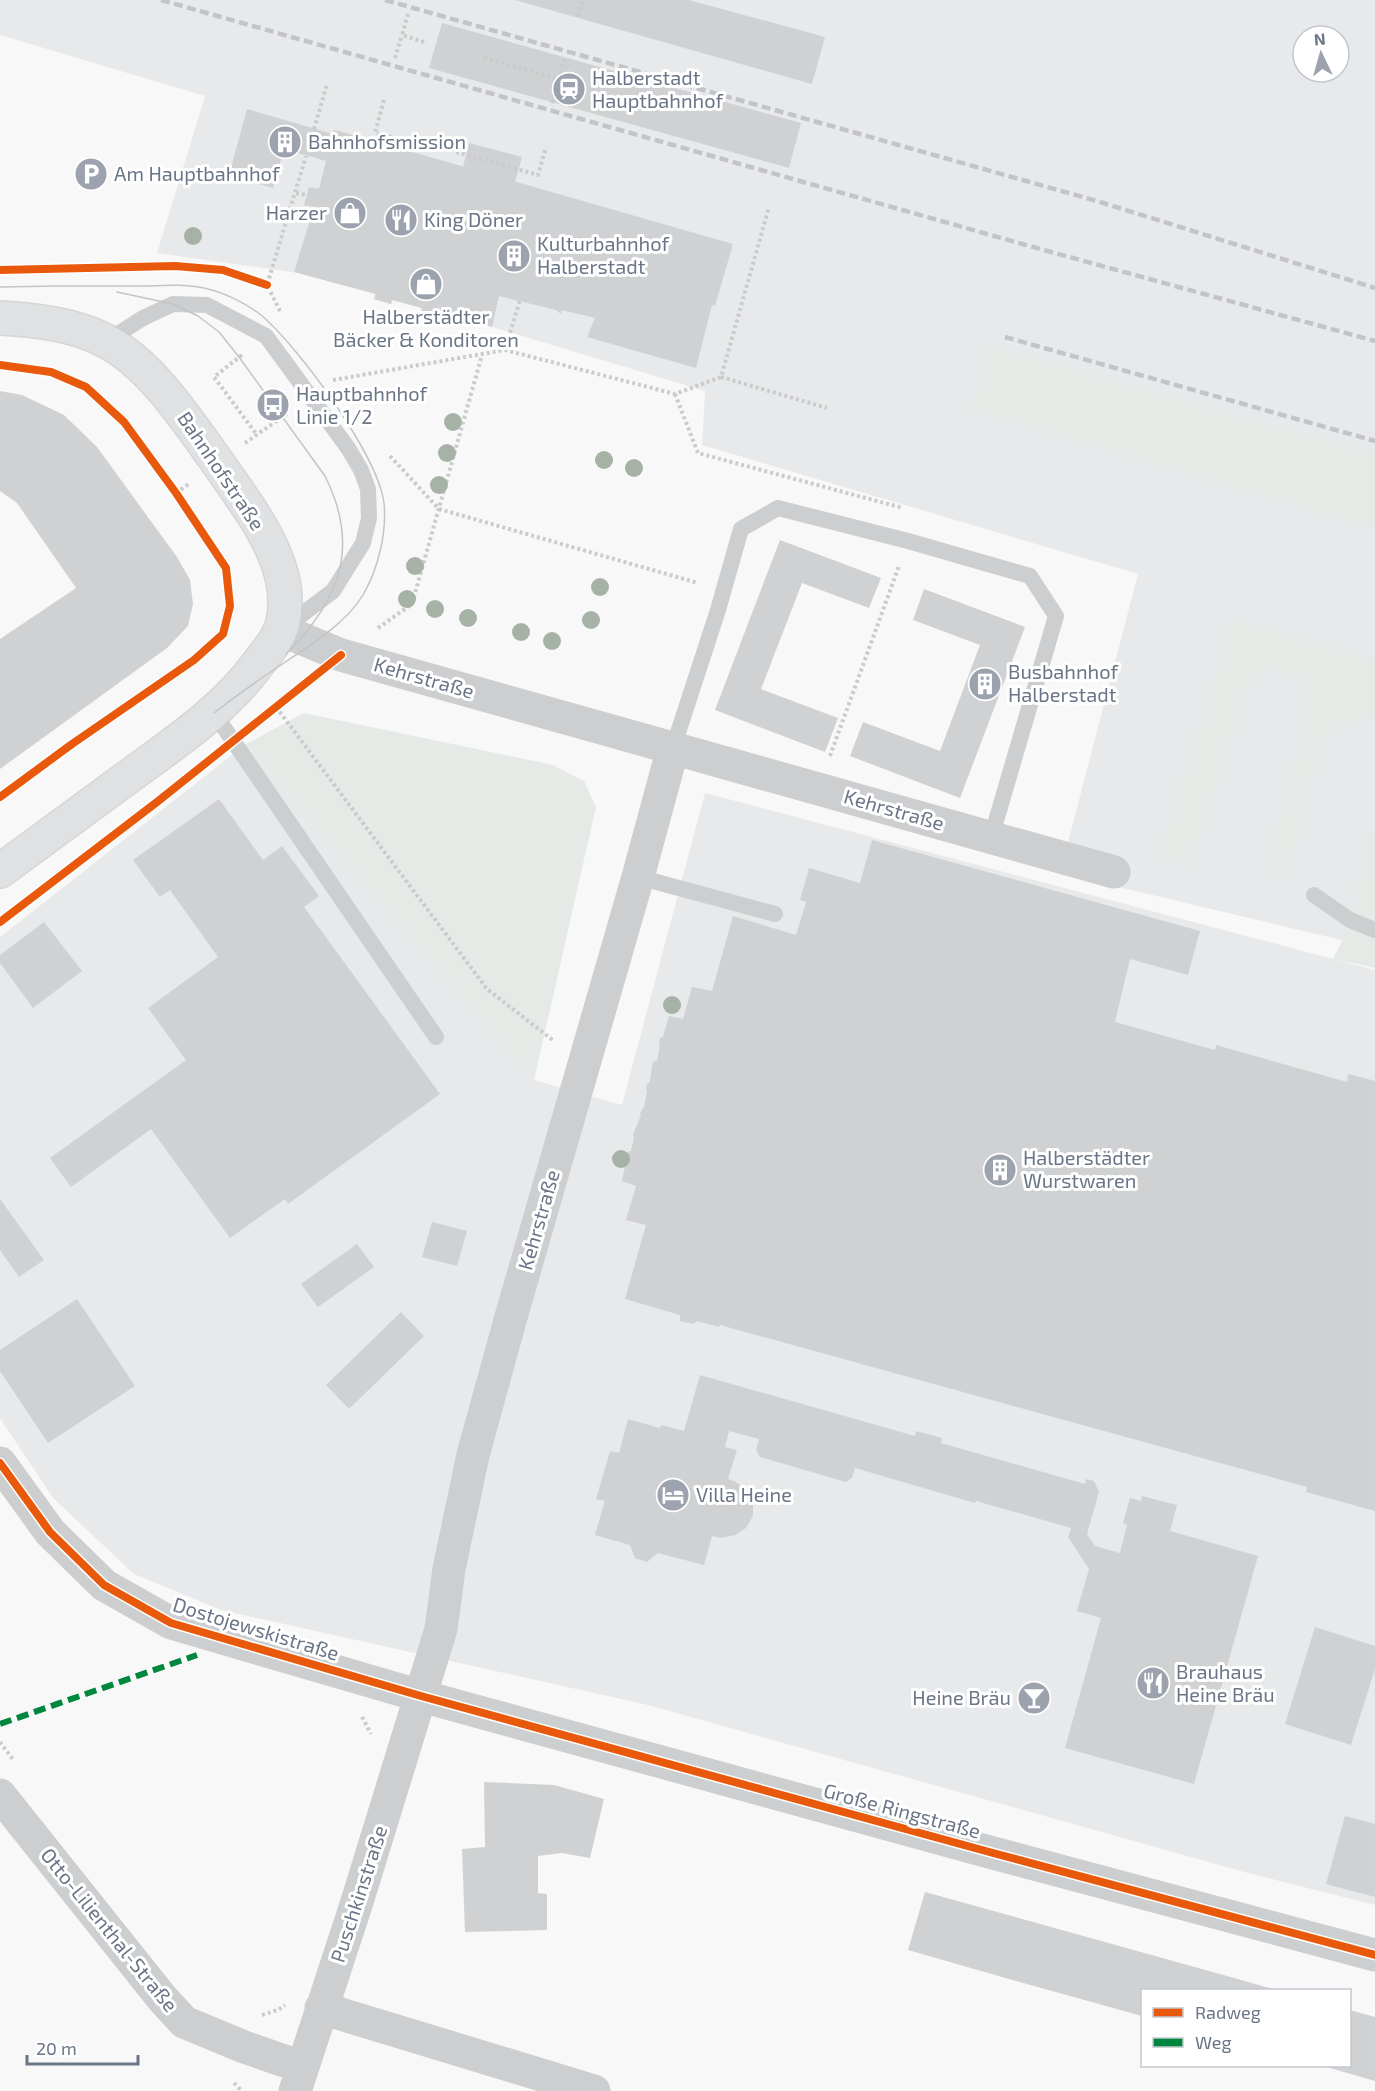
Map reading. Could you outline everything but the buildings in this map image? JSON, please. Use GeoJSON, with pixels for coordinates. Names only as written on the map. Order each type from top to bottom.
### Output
{"type":"FeatureCollection","features":[{"type":"Feature","properties":{"kind":"street","name":"Bahnhofstraße"},"geometry":{"type":"LineString","coordinates":[[0,318],[49,323],[80,330],[106,341],[156,381],[218,463],[261,529],[282,574],[284,591],[281,630],[275,641],[245,682],[214,713],[0,871]]}},
{"type":"Feature","properties":{"kind":"street","name":"Kehrstraße"},"geometry":{"type":"LineString","coordinates":[[281,630],[341,655],[1114,872]]}},
{"type":"Feature","properties":{"kind":"street","name":"Kehrstraße"},"geometry":{"type":"LineString","coordinates":[[421,1696],[441,1629],[449,1569],[473,1455],[673,748]]}},
{"type":"Feature","properties":{"kind":"street","name":"Dostojewskistraße"},"geometry":{"type":"LineString","coordinates":[[0,1463],[50,1532],[104,1585],[171,1623],[421,1696]]}},
{"type":"Feature","properties":{"kind":"street","name":"Große Ringstraße"},"geometry":{"type":"LineString","coordinates":[[421,1696],[1375,1955]]}},
{"type":"Feature","properties":{"kind":"street","name":"Puschkinstraße"},"geometry":{"type":"LineString","coordinates":[[298,2079],[307,2003],[356,1905],[421,1696]]}},
{"type":"Feature","properties":{"kind":"street","name":"Otto-Lilienthal-Straße"},"geometry":{"type":"LineString","coordinates":[[0,1795],[162,1998],[184,2022],[244,2047],[298,2079]]}},
{"type":"Feature","properties":{"kind":"street"},"geometry":{"type":"LineString","coordinates":[[307,2003],[594,2091]]}},
{"type":"Feature","properties":{"kind":"lane"},"geometry":{"type":"LineString","coordinates":[[106,341],[143,318],[173,304],[207,305],[266,336],[348,448],[361,470],[368,489],[369,518],[363,543],[333,591],[281,630]]}},
{"type":"Feature","properties":{"kind":"lane"},"geometry":{"type":"LineString","coordinates":[[673,748],[741,529],[778,508],[908,541],[1030,576],[1056,616],[991,838]]}},
{"type":"Feature","properties":{"kind":"lane"},"geometry":{"type":"LineString","coordinates":[[214,713],[436,1036]]}},
{"type":"Feature","properties":{"kind":"lane"},"geometry":{"type":"LineString","coordinates":[[638,877],[775,914]]}},
{"type":"Feature","properties":{"kind":"lane"},"geometry":{"type":"LineString","coordinates":[[1314,895],[1350,920],[1375,930]]}},
{"type":"Feature","properties":{"kind":"path"},"geometry":{"type":"LineString","coordinates":[[578,16],[583,0]]}},
{"type":"Feature","properties":{"kind":"path"},"geometry":{"type":"LineString","coordinates":[[396,58],[408,14]]}},
{"type":"Feature","properties":{"kind":"path"},"geometry":{"type":"LineString","coordinates":[[402,35],[427,43]]}},
{"type":"Feature","properties":{"kind":"path"},"geometry":{"type":"LineString","coordinates":[[484,58],[559,80]]}},
{"type":"Feature","properties":{"kind":"path"},"geometry":{"type":"LineString","coordinates":[[552,103],[565,58]]}},
{"type":"Feature","properties":{"kind":"path"},"geometry":{"type":"LineString","coordinates":[[314,129],[327,84]]}},
{"type":"Feature","properties":{"kind":"path"},"geometry":{"type":"LineString","coordinates":[[384,100],[375,133],[401,139]]}},
{"type":"Feature","properties":{"kind":"path"},"geometry":{"type":"LineString","coordinates":[[456,152],[538,175],[546,147]]}},
{"type":"Feature","properties":{"kind":"path"},"geometry":{"type":"LineString","coordinates":[[257,435],[214,377],[286,321],[267,285],[306,156]]}},
{"type":"Feature","properties":{"kind":"path"},"geometry":{"type":"LineString","coordinates":[[296,193],[307,195]]}},
{"type":"Feature","properties":{"kind":"path"},"geometry":{"type":"LineString","coordinates":[[721,377],[769,207]]}},
{"type":"Feature","properties":{"kind":"path"},"geometry":{"type":"LineString","coordinates":[[505,350],[520,300]]}},
{"type":"Feature","properties":{"kind":"path"},"geometry":{"type":"LineString","coordinates":[[176,493],[334,379],[505,350],[675,394],[721,377],[827,408]]}},
{"type":"Feature","properties":{"kind":"path"},"geometry":{"type":"LineString","coordinates":[[341,655],[412,604],[482,355]]}},
{"type":"Feature","properties":{"kind":"path"},"geometry":{"type":"LineString","coordinates":[[675,394],[698,453],[919,513],[819,788]]}},
{"type":"Feature","properties":{"kind":"path"},"geometry":{"type":"LineString","coordinates":[[390,456],[439,509],[723,590]]}},
{"type":"Feature","properties":{"kind":"path"},"geometry":{"type":"LineString","coordinates":[[276,707],[487,989],[554,1041],[587,1054]]}},
{"type":"Feature","properties":{"kind":"path"},"geometry":{"type":"LineString","coordinates":[[360,1713],[370,1732],[372,1742]]}},
{"type":"Feature","properties":{"kind":"path"},"geometry":{"type":"LineString","coordinates":[[0,1742],[21,1770]]}},
{"type":"Feature","properties":{"kind":"path"},"geometry":{"type":"LineString","coordinates":[[256,2017],[307,2003]]}},
{"type":"Feature","properties":{"kind":"shaded area"},"geometry":{"type":"Polygon","coordinates":[[[0,0],[1375,0],[1375,948],[1060,873],[1138,574],[702,445],[705,391],[466,319],[440,312],[438,317],[421,312],[421,308],[393,300],[391,304],[374,299],[375,294],[299,273],[157,253],[205,96],[0,35],[0,0]]]}},
{"type":"Feature","properties":{"kind":"shaded area"},"geometry":{"type":"Polygon","coordinates":[[[991,347],[1375,455],[1375,529],[972,410],[991,347]]]}},
{"type":"Feature","properties":{"kind":"shaded area"},"geometry":{"type":"Polygon","coordinates":[[[1233,621],[1375,659],[1375,721],[1369,717],[1336,725],[1318,746],[1292,860],[1285,872],[1275,877],[1269,874],[1268,861],[1310,710],[1296,675],[1266,669],[1252,676],[1189,867],[1158,858],[1233,621]]]}},
{"type":"Feature","properties":{"kind":"shaded area"},"geometry":{"type":"Polygon","coordinates":[[[304,713],[553,765],[584,781],[596,807],[534,1080],[246,744],[304,713]]]}},
{"type":"Feature","properties":{"kind":"shaded area"},"geometry":{"type":"Polygon","coordinates":[[[246,744],[534,1080],[622,1105],[705,793],[1375,970],[1375,1905],[1248,1873],[648,1705],[221,1610],[134,1574],[53,1498],[0,1418],[0,937],[246,744]]]}},
{"type":"Feature","properties":{"kind":"shaded area"},"geometry":{"type":"Polygon","coordinates":[[[1375,829],[1375,968],[1333,959],[1361,902],[1357,889],[1375,829]]]}},
{"type":"Feature","properties":{"kind":"tram line"},"geometry":{"type":"LineString","coordinates":[[49,286],[194,286],[236,299],[261,315],[277,330],[315,375],[352,431],[379,482],[385,514],[383,538],[373,574],[355,607],[320,638],[214,713]]}},
{"type":"Feature","properties":{"kind":"tram line"},"geometry":{"type":"LineString","coordinates":[[0,287],[57,286]]}},
{"type":"Feature","properties":{"kind":"tram line"},"geometry":{"type":"LineString","coordinates":[[117,292],[173,304],[198,316],[219,332],[325,476],[336,502],[342,527],[339,572],[320,614],[286,654]]}},
{"type":"Feature","properties":{"kind":"railway"},"geometry":{"type":"LineString","coordinates":[[161,0],[1033,247],[1375,341]]}},
{"type":"Feature","properties":{"kind":"railway"},"geometry":{"type":"LineString","coordinates":[[385,0],[1097,201],[1375,288]]}},
{"type":"Feature","properties":{"kind":"railway"},"geometry":{"type":"LineString","coordinates":[[1005,337],[1375,441]]}},
{"type":"Feature","properties":{"kind":"marked path"},"geometry":{"type":"LineString","coordinates":[[0,1724],[197,1655]]}},
{"type":"Feature","properties":{"kind":"cycle path"},"geometry":{"type":"LineString","coordinates":[[0,270],[175,266],[223,270],[267,285]]}},
{"type":"Feature","properties":{"kind":"cycle path"},"geometry":{"type":"LineString","coordinates":[[0,365],[51,372],[86,387],[124,422],[176,493],[226,568],[230,606],[223,634],[194,660],[0,797]]}},
{"type":"Feature","properties":{"kind":"cycle path"},"geometry":{"type":"LineString","coordinates":[[0,922],[157,802],[341,655]]}},
{"type":"Feature","properties":{"kind":"cycle path"},"geometry":{"type":"LineString","coordinates":[[0,1463],[50,1532],[104,1585],[171,1623],[421,1696],[1375,1955]]}},
{"type":"Feature","properties":{"kind":"place","name":"Halberstadt Hauptbahnhof"},"geometry":{"type":"Point","coordinates":[569,89]}},
{"type":"Feature","properties":{"kind":"place","name":"Bahnhofsmission"},"geometry":{"type":"Point","coordinates":[285,142]}},
{"type":"Feature","properties":{"kind":"place","name":"Am Hauptbahnhof"},"geometry":{"type":"Point","coordinates":[91,174]}},
{"type":"Feature","properties":{"kind":"place","name":"Harzer"},"geometry":{"type":"Point","coordinates":[350,213]}},
{"type":"Feature","properties":{"kind":"place","name":"King Döner"},"geometry":{"type":"Point","coordinates":[401,220]}},
{"type":"Feature","properties":{"kind":"place","name":"Kulturbahnhof Halberstadt"},"geometry":{"type":"Point","coordinates":[514,256]}},
{"type":"Feature","properties":{"kind":"place","name":"Halberstädter Bäcker & Konditoren"},"geometry":{"type":"Point","coordinates":[426,284]}},
{"type":"Feature","properties":{"kind":"place","name":"Hauptbahnhof Linie 1/2"},"geometry":{"type":"Point","coordinates":[273,405]}},
{"type":"Feature","properties":{"kind":"place","name":"Busbahnhof Halberstadt"},"geometry":{"type":"Point","coordinates":[985,684]}},
{"type":"Feature","properties":{"kind":"place","name":"Halberstädter Wurstwaren"},"geometry":{"type":"Point","coordinates":[1000,1170]}},
{"type":"Feature","properties":{"kind":"place","name":"Villa Heine"},"geometry":{"type":"Point","coordinates":[673,1495]}},
{"type":"Feature","properties":{"kind":"place","name":"Brauhaus Heine Bräu"},"geometry":{"type":"Point","coordinates":[1153,1683]}},
{"type":"Feature","properties":{"kind":"place","name":"Heine Bräu"},"geometry":{"type":"Point","coordinates":[1034,1698]}}]}
